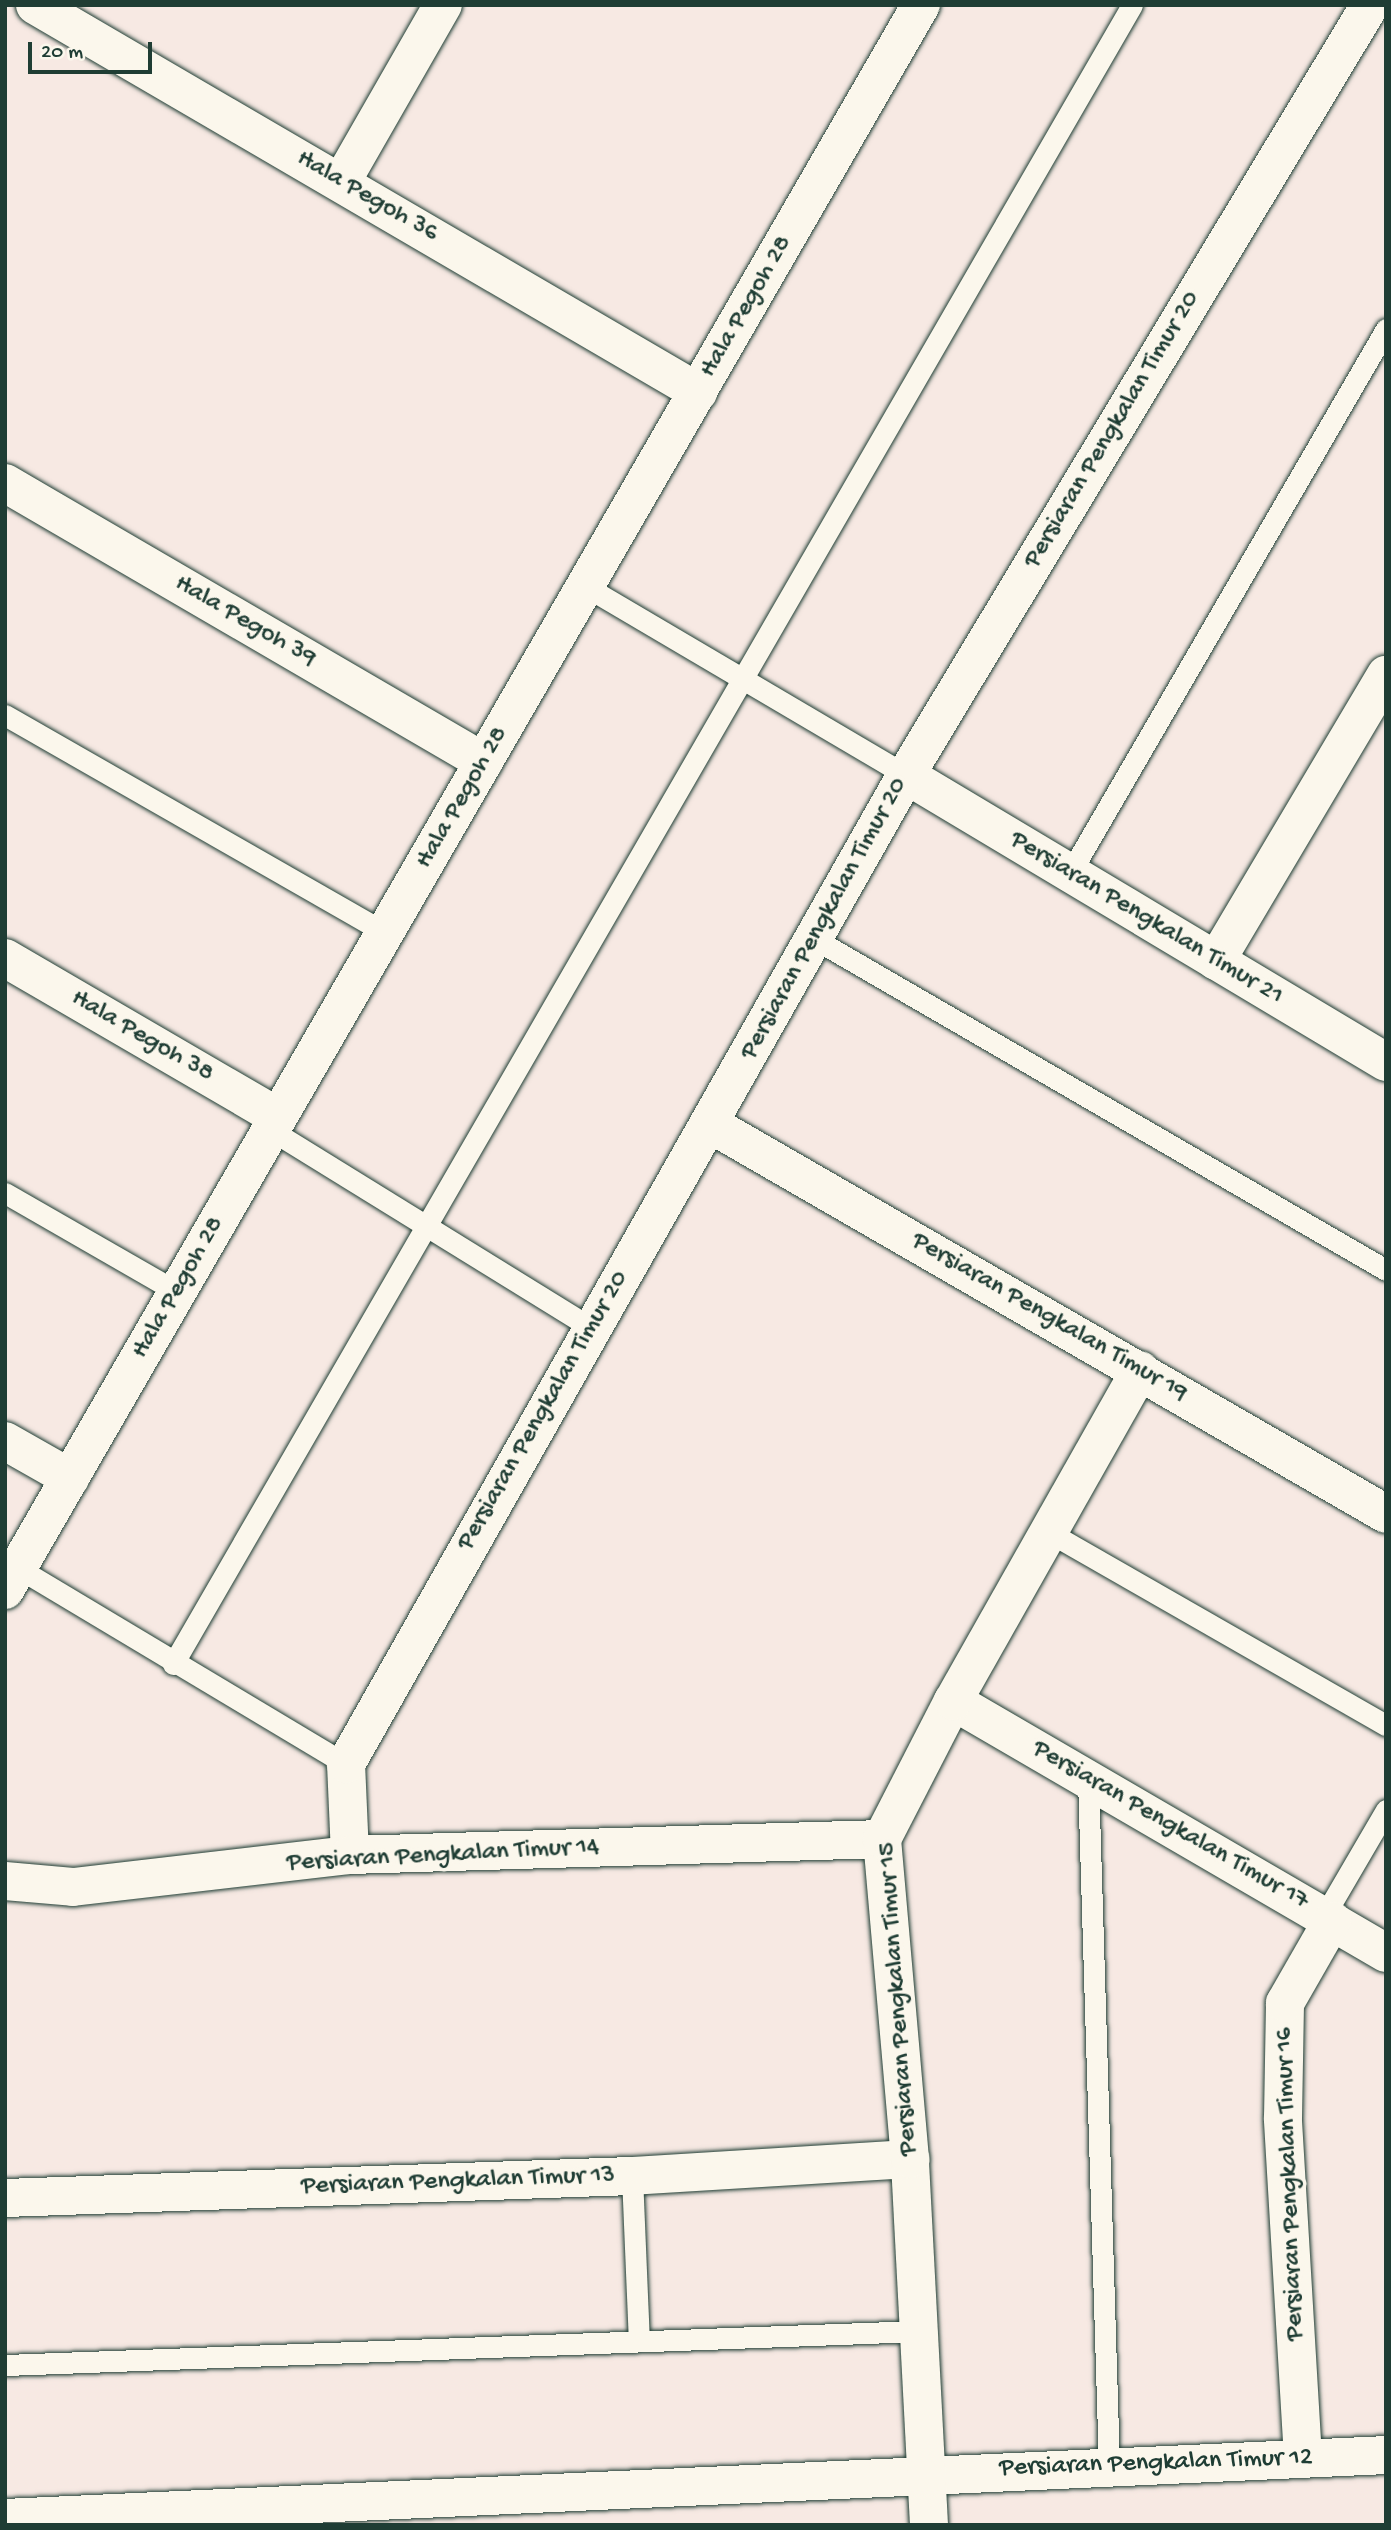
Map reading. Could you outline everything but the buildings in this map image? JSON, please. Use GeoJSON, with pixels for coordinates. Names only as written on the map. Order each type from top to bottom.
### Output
{"type":"FeatureCollection","features":[{"type":"Feature","properties":{"kind":"street","name":"Hala Pegoh 36"},"geometry":{"type":"LineString","coordinates":[[35,5],[342,181],[698,391]]}},
{"type":"Feature","properties":{"kind":"street"},"geometry":{"type":"LineString","coordinates":[[342,181],[443,5]]}},
{"type":"Feature","properties":{"kind":"street","name":"Hala Pegoh 28"},"geometry":{"type":"LineString","coordinates":[[12,1579],[921,5]]}},
{"type":"Feature","properties":{"kind":"street","name":"Persiaran Pengkalan Timur 20"},"geometry":{"type":"LineString","coordinates":[[346,1763],[590,1327],[710,1124],[906,775],[1356,10]]}},
{"type":"Feature","properties":{"kind":"street","name":"Hala Pegoh 39"},"geometry":{"type":"LineString","coordinates":[[5,483],[484,762]]}},
{"type":"Feature","properties":{"kind":"street"},"geometry":{"type":"LineString","coordinates":[[1216,961],[1386,675]]}},
{"type":"Feature","properties":{"kind":"street","name":"Persiaran Pengkalan Timur 21"},"geometry":{"type":"LineString","coordinates":[[906,775],[1216,961],[1382,1053]]}},
{"type":"Feature","properties":{"kind":"street","name":"Hala Pegoh 38"},"geometry":{"type":"LineString","coordinates":[[5,958],[275,1124]]}},
{"type":"Feature","properties":{"kind":"street","name":"Persiaran Pengkalan Timur 19"},"geometry":{"type":"LineString","coordinates":[[710,1124],[1386,1514]]}},
{"type":"Feature","properties":{"kind":"street","name":"Persiaran Pengkalan Timur 15"},"geometry":{"type":"LineString","coordinates":[[929,2525],[911,2159],[882,1839],[953,1701],[1140,1370]]}},
{"type":"Feature","properties":{"kind":"street"},"geometry":{"type":"LineString","coordinates":[[5,1441],[69,1478]]}},
{"type":"Feature","properties":{"kind":"street","name":"Persiaran Pengkalan Timur 17"},"geometry":{"type":"LineString","coordinates":[[953,1701],[1386,1953]]}},
{"type":"Feature","properties":{"kind":"street"},"geometry":{"type":"LineString","coordinates":[[346,1763],[350,1855]]}},
{"type":"Feature","properties":{"kind":"street","name":"Persiaran Pengkalan Timur 14"},"geometry":{"type":"LineString","coordinates":[[5,1881],[73,1887],[350,1855],[882,1839]]}},
{"type":"Feature","properties":{"kind":"street","name":"Persiaran Pengkalan Timur 16"},"geometry":{"type":"LineString","coordinates":[[1303,2458],[1283,2118],[1285,2003],[1328,1919]]}},
{"type":"Feature","properties":{"kind":"street","name":"Persiaran Pengkalan Timur 13"},"geometry":{"type":"LineString","coordinates":[[5,2198],[632,2176],[911,2159]]}},
{"type":"Feature","properties":{"kind":"street","name":"Persiaran Pengkalan Timur 12"},"geometry":{"type":"LineString","coordinates":[[5,2518],[927,2472],[1386,2455]]}},
{"type":"Feature","properties":{"kind":"lane"},"geometry":{"type":"LineString","coordinates":[[173,1664],[1132,5]]}},
{"type":"Feature","properties":{"kind":"lane"},"geometry":{"type":"LineString","coordinates":[[1070,873],[1386,329]]}},
{"type":"Feature","properties":{"kind":"lane"},"geometry":{"type":"LineString","coordinates":[[585,586],[906,775]]}},
{"type":"Feature","properties":{"kind":"lane"},"geometry":{"type":"LineString","coordinates":[[5,715],[385,933]]}},
{"type":"Feature","properties":{"kind":"lane"},"geometry":{"type":"LineString","coordinates":[[813,938],[1386,1270]]}},
{"type":"Feature","properties":{"kind":"lane"},"geometry":{"type":"LineString","coordinates":[[275,1124],[590,1327]]}},
{"type":"Feature","properties":{"kind":"lane"},"geometry":{"type":"LineString","coordinates":[[5,1193],[177,1292]]}},
{"type":"Feature","properties":{"kind":"lane"},"geometry":{"type":"LineString","coordinates":[[1047,1531],[1386,1725]]}},
{"type":"Feature","properties":{"kind":"lane"},"geometry":{"type":"LineString","coordinates":[[12,1579],[173,1664],[346,1763]]}},
{"type":"Feature","properties":{"kind":"lane"},"geometry":{"type":"LineString","coordinates":[[1088,1779],[1109,2465]]}},
{"type":"Feature","properties":{"kind":"lane"},"geometry":{"type":"LineString","coordinates":[[1328,1919],[1386,1810]]}},
{"type":"Feature","properties":{"kind":"lane"},"geometry":{"type":"LineString","coordinates":[[632,2176],[639,2341]]}},
{"type":"Feature","properties":{"kind":"lane"},"geometry":{"type":"LineString","coordinates":[[5,2365],[919,2331]]}}]}
